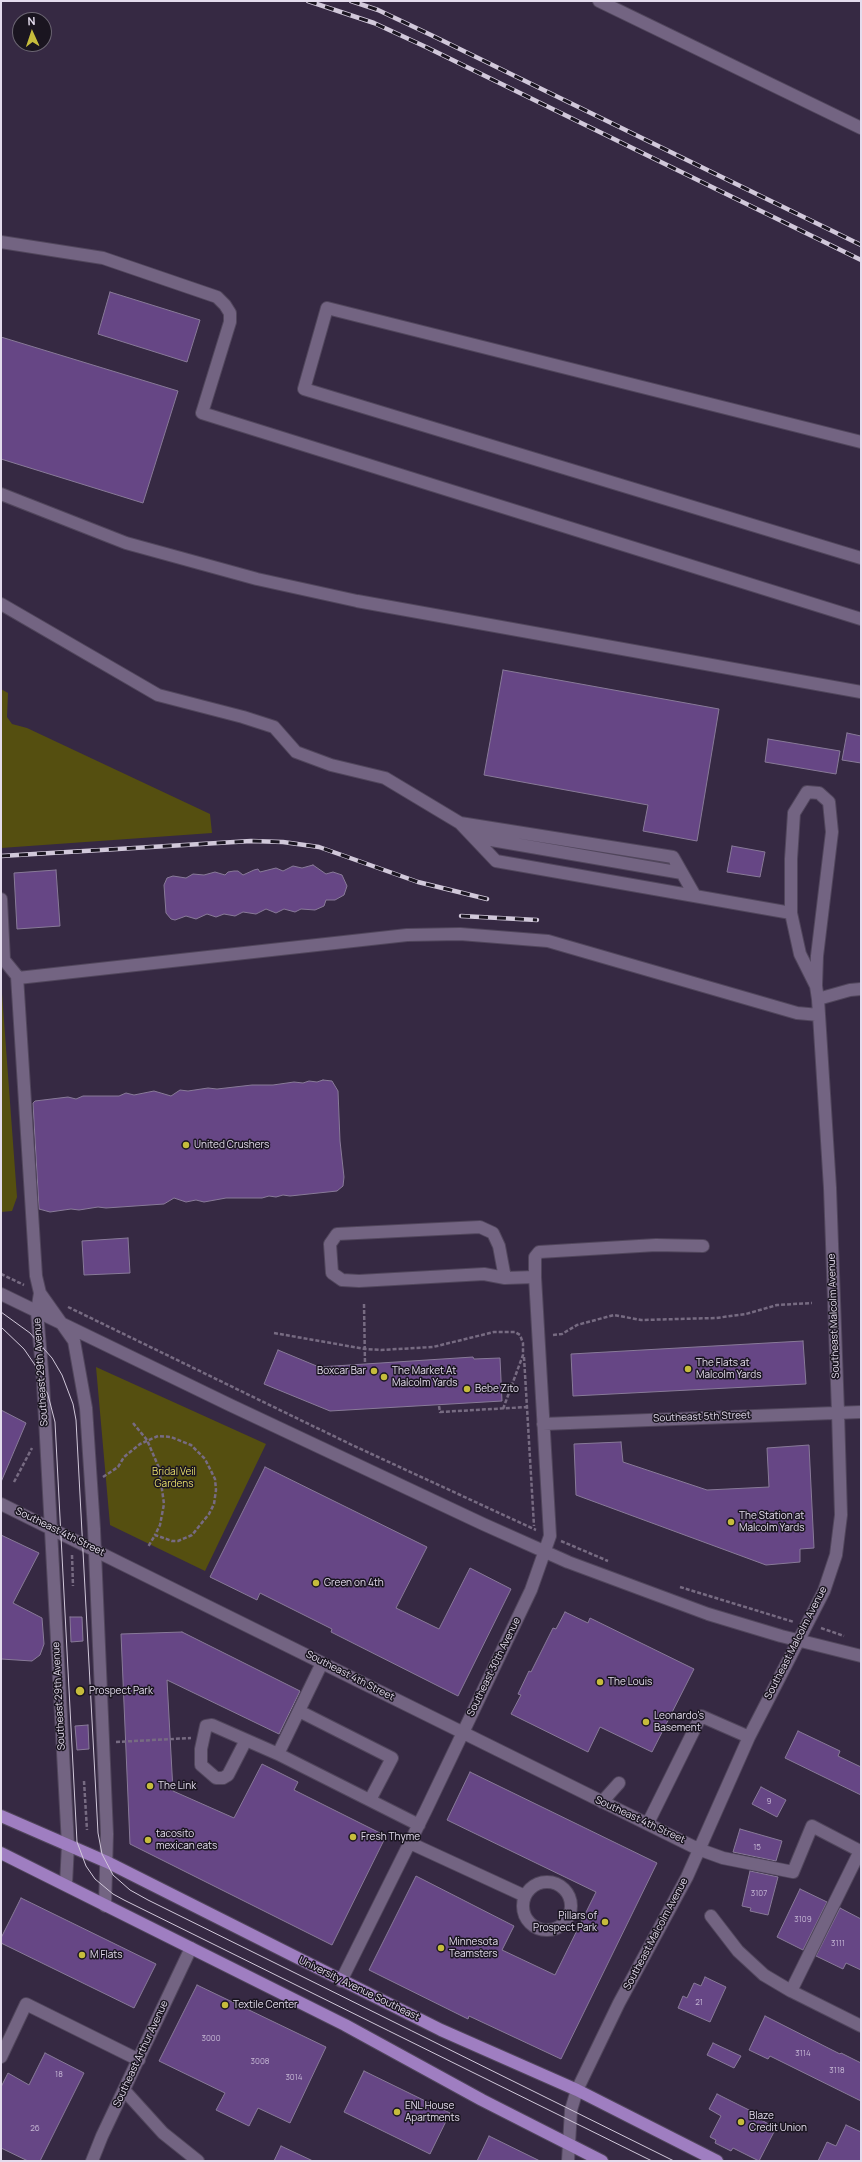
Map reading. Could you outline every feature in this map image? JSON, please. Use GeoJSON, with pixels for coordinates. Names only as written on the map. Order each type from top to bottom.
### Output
{"type":"FeatureCollection","features":[{"type":"Feature","properties":{"kind":"main road","name":"University Avenue Southeast"},"geometry":{"type":"LineString","coordinates":[[1,1816],[107,1862],[341,1981],[472,2045],[577,2090],[717,2161]]}},
{"type":"Feature","properties":{"kind":"main road"},"geometry":{"type":"LineString","coordinates":[[1,1853],[345,2024],[482,2100],[602,2161]]}},
{"type":"Feature","properties":{"kind":"street"},"geometry":{"type":"LineString","coordinates":[[599,1],[861,128]]}},
{"type":"Feature","properties":{"kind":"street"},"geometry":{"type":"LineString","coordinates":[[1,242],[103,258],[217,297],[230,313],[230,322],[202,413],[861,619]]}},
{"type":"Feature","properties":{"kind":"street"},"geometry":{"type":"LineString","coordinates":[[861,442],[327,308],[304,389],[861,558]]}},
{"type":"Feature","properties":{"kind":"street"},"geometry":{"type":"LineString","coordinates":[[1,494],[126,543],[264,580],[357,601],[861,692]]}},
{"type":"Feature","properties":{"kind":"street"},"geometry":{"type":"LineString","coordinates":[[1,604],[158,695],[243,717],[274,727],[296,752],[331,765],[385,778],[460,823],[496,861],[694,894],[791,913]]}},
{"type":"Feature","properties":{"kind":"street"},"geometry":{"type":"LineString","coordinates":[[807,792],[819,793],[829,802],[832,832],[817,956],[816,986],[800,954],[791,913],[791,859],[794,813],[807,792]]}},
{"type":"Feature","properties":{"kind":"street"},"geometry":{"type":"LineString","coordinates":[[460,823],[673,857],[694,894]]}},
{"type":"Feature","properties":{"kind":"street"},"geometry":{"type":"LineString","coordinates":[[474,837],[682,872]]}},
{"type":"Feature","properties":{"kind":"street"},"geometry":{"type":"LineString","coordinates":[[1,899],[4,960],[14,969],[18,978],[36,1270],[40,1293]]}},
{"type":"Feature","properties":{"kind":"street"},"geometry":{"type":"LineString","coordinates":[[18,978],[407,935],[460,934],[548,941],[797,1014],[819,1015]]}},
{"type":"Feature","properties":{"kind":"street","name":"Southeast Malcolm Avenue"},"geometry":{"type":"LineString","coordinates":[[568,2161],[571,2110],[577,2090],[620,2003],[687,1877],[698,1848],[749,1737],[824,1591],[836,1555],[841,1515],[838,1412],[830,1188],[816,986]]}},
{"type":"Feature","properties":{"kind":"street"},"geometry":{"type":"LineString","coordinates":[[818,999],[850,990],[861,990]]}},
{"type":"Feature","properties":{"kind":"street"},"geometry":{"type":"LineString","coordinates":[[505,1278],[499,1246],[493,1233],[480,1227],[337,1234],[330,1244],[332,1273],[342,1280],[359,1281],[484,1274],[505,1278],[535,1277]]}},
{"type":"Feature","properties":{"kind":"street","name":"Southeast 30th Avenue"},"geometry":{"type":"LineString","coordinates":[[341,1981],[419,1825],[531,1590],[550,1536],[535,1257],[539,1252],[656,1246],[703,1246]]}},
{"type":"Feature","properties":{"kind":"street","name":"Southeast 29th Avenue"},"geometry":{"type":"LineString","coordinates":[[40,1293],[37,1312],[43,1382],[68,1845],[66,1884]]}},
{"type":"Feature","properties":{"kind":"street","name":"Southeast 29th Avenue"},"geometry":{"type":"LineString","coordinates":[[40,1293],[74,1341],[86,1408],[94,1549],[107,1862],[105,1906]]}},
{"type":"Feature","properties":{"kind":"street"},"geometry":{"type":"LineString","coordinates":[[1,1294],[230,1405],[545,1552],[669,1601],[798,1640],[861,1656]]}},
{"type":"Feature","properties":{"kind":"street","name":"Southeast 5th Street"},"geometry":{"type":"LineString","coordinates":[[543,1424],[861,1412]]}},
{"type":"Feature","properties":{"kind":"street","name":"Southeast 4th Street"},"geometry":{"type":"LineString","coordinates":[[1,1504],[602,1802],[698,1848],[723,1858],[793,1872],[812,1826],[860,1851],[790,1991]]}},
{"type":"Feature","properties":{"kind":"street"},"geometry":{"type":"LineString","coordinates":[[278,1754],[322,1663]]}},
{"type":"Feature","properties":{"kind":"street"},"geometry":{"type":"LineString","coordinates":[[299,1711],[392,1758],[370,1800]]}},
{"type":"Feature","properties":{"kind":"street"},"geometry":{"type":"LineString","coordinates":[[648,1823],[701,1716],[749,1737]]}},
{"type":"Feature","properties":{"kind":"street"},"geometry":{"type":"LineString","coordinates":[[246,1740],[228,1775],[222,1778],[216,1778],[201,1765],[201,1749],[206,1726],[212,1725],[278,1754],[419,1825]]}},
{"type":"Feature","properties":{"kind":"street"},"geometry":{"type":"LineString","coordinates":[[602,1802],[619,1783]]}},
{"type":"Feature","properties":{"kind":"street"},"geometry":{"type":"LineString","coordinates":[[410,1843],[525,1896]]}},
{"type":"Feature","properties":{"kind":"street"},"geometry":{"type":"LineString","coordinates":[[711,1916],[738,1951],[764,1975],[790,1991],[861,2026]]}},
{"type":"Feature","properties":{"kind":"street","name":"Southeast Arthur Avenue"},"geometry":{"type":"LineString","coordinates":[[92,2161],[102,2136],[191,1948]]}},
{"type":"Feature","properties":{"kind":"street"},"geometry":{"type":"LineString","coordinates":[[1,2057],[26,2004],[139,2060]]}},
{"type":"Feature","properties":{"kind":"street"},"geometry":{"type":"LineString","coordinates":[[124,2090],[163,2133],[198,2161]]}},
{"type":"Feature","properties":{"kind":"path"},"geometry":{"type":"LineString","coordinates":[[1,1274],[40,1293]]}},
{"type":"Feature","properties":{"kind":"path"},"geometry":{"type":"LineString","coordinates":[[553,1336],[562,1334],[577,1325],[614,1315],[641,1320],[716,1318],[746,1314],[776,1305],[799,1302],[812,1303]]}},
{"type":"Feature","properties":{"kind":"path"},"geometry":{"type":"LineString","coordinates":[[364,1304],[365,1364]]}},
{"type":"Feature","properties":{"kind":"path"},"geometry":{"type":"LineString","coordinates":[[63,1305],[352,1445],[538,1531]]}},
{"type":"Feature","properties":{"kind":"path"},"geometry":{"type":"LineString","coordinates":[[274,1333],[365,1349],[433,1347],[494,1332],[507,1331],[515,1332],[520,1335],[523,1343],[534,1533]]}},
{"type":"Feature","properties":{"kind":"path"},"geometry":{"type":"LineString","coordinates":[[503,1409],[523,1355]]}},
{"type":"Feature","properties":{"kind":"path"},"geometry":{"type":"LineString","coordinates":[[439,1406],[440,1412],[527,1407]]}},
{"type":"Feature","properties":{"kind":"path"},"geometry":{"type":"LineString","coordinates":[[133,1422],[147,1440],[156,1460],[164,1492],[162,1515],[155,1535],[148,1547]]}},
{"type":"Feature","properties":{"kind":"path"},"geometry":{"type":"LineString","coordinates":[[103,1477],[118,1467],[131,1450],[147,1440],[158,1436],[170,1437],[191,1445],[205,1459],[215,1479],[216,1490],[214,1504],[209,1514],[192,1535],[178,1541],[172,1541],[155,1535]]}},
{"type":"Feature","properties":{"kind":"path"},"geometry":{"type":"LineString","coordinates":[[14,1482],[32,1448]]}},
{"type":"Feature","properties":{"kind":"path"},"geometry":{"type":"LineString","coordinates":[[565,1542],[609,1561]]}},
{"type":"Feature","properties":{"kind":"path"},"geometry":{"type":"LineString","coordinates":[[72,1556],[73,1586]]}},
{"type":"Feature","properties":{"kind":"path"},"geometry":{"type":"LineString","coordinates":[[679,1587],[789,1620]]}},
{"type":"Feature","properties":{"kind":"path"},"geometry":{"type":"LineString","coordinates":[[826,1629],[850,1637]]}},
{"type":"Feature","properties":{"kind":"path"},"geometry":{"type":"LineString","coordinates":[[116,1742],[203,1738]]}},
{"type":"Feature","properties":{"kind":"path"},"geometry":{"type":"LineString","coordinates":[[84,1781],[87,1830]]}},
{"type":"Feature","properties":{"kind":"path"},"geometry":{"type":"LineString","coordinates":[[82,1828],[93,1831]]}},
{"type":"Feature","properties":{"kind":"green space"},"geometry":{"type":"Polygon","coordinates":[[[1,689],[8,693],[7,717],[12,724],[27,728],[210,814],[212,833],[1,848],[1,689]]]}},
{"type":"Feature","properties":{"kind":"green space"},"geometry":{"type":"Polygon","coordinates":[[[1,980],[17,1197],[12,1211],[1,1212],[1,980]]]}},
{"type":"Feature","properties":{"kind":"green space","name":"Bridal Veil Gardens"},"geometry":{"type":"Polygon","coordinates":[[[96,1367],[266,1444],[205,1571],[110,1525],[96,1367]]]}},
{"type":"Feature","properties":{"kind":"building"},"geometry":{"type":"Polygon","coordinates":[[[110,292],[200,320],[187,362],[98,334],[110,292]]]}},
{"type":"Feature","properties":{"kind":"building"},"geometry":{"type":"Polygon","coordinates":[[[1,337],[178,391],[143,503],[1,459],[1,337]]]}},
{"type":"Feature","properties":{"kind":"building"},"geometry":{"type":"Polygon","coordinates":[[[503,670],[719,709],[697,841],[643,831],[648,805],[484,775],[503,670]]]}},
{"type":"Feature","properties":{"kind":"building"},"geometry":{"type":"Polygon","coordinates":[[[847,733],[861,736],[861,763],[842,760],[847,733]]]}},
{"type":"Feature","properties":{"kind":"building"},"geometry":{"type":"Polygon","coordinates":[[[768,739],[840,751],[836,774],[765,762],[768,739]]]}},
{"type":"Feature","properties":{"kind":"building"},"geometry":{"type":"Polygon","coordinates":[[[732,846],[765,852],[760,877],[727,872],[732,846]]]}},
{"type":"Feature","properties":{"kind":"building"},"geometry":{"type":"Polygon","coordinates":[[[313,865],[326,874],[333,872],[342,875],[347,886],[344,895],[335,900],[326,900],[324,906],[315,910],[301,909],[295,912],[284,909],[276,913],[266,909],[256,914],[243,912],[235,916],[224,914],[216,917],[207,914],[196,919],[186,916],[175,920],[171,919],[166,913],[164,885],[167,878],[173,876],[186,878],[193,874],[204,875],[215,872],[225,875],[228,872],[234,871],[238,871],[243,875],[258,869],[260,872],[276,868],[283,871],[293,866],[302,868],[313,865]]]}},
{"type":"Feature","properties":{"kind":"building"},"geometry":{"type":"Polygon","coordinates":[[[56,870],[60,926],[17,929],[14,873],[56,870]]]}},
{"type":"Feature","properties":{"kind":"building","name":"United Crushers"},"geometry":{"type":"Polygon","coordinates":[[[323,1080],[332,1081],[338,1091],[340,1141],[344,1177],[343,1186],[337,1191],[290,1196],[269,1196],[262,1198],[226,1198],[204,1202],[196,1200],[186,1202],[174,1198],[164,1204],[106,1208],[98,1207],[50,1212],[39,1209],[33,1103],[35,1101],[68,1097],[76,1099],[83,1096],[119,1096],[126,1093],[134,1095],[154,1091],[171,1096],[180,1090],[188,1091],[208,1088],[217,1089],[294,1082],[303,1083],[323,1080]]]}},
{"type":"Feature","properties":{"kind":"building"},"geometry":{"type":"Polygon","coordinates":[[[128,1238],[130,1273],[84,1275],[82,1241],[128,1238]]]}},
{"type":"Feature","properties":{"kind":"building","name":"The Flats at Malcolm Yards"},"geometry":{"type":"Polygon","coordinates":[[[803,1341],[806,1384],[573,1396],[571,1354],[803,1341]]]}},
{"type":"Feature","properties":{"kind":"building","name":"The Market At Malcolm Yards"},"geometry":{"type":"Polygon","coordinates":[[[278,1350],[319,1367],[473,1357],[474,1359],[500,1358],[502,1401],[330,1411],[264,1384],[278,1350]]]}},
{"type":"Feature","properties":{"kind":"building"},"geometry":{"type":"Polygon","coordinates":[[[1,1410],[26,1423],[1,1482],[1,1410]]]}},
{"type":"Feature","properties":{"kind":"building","name":"The Station at Malcolm Yards"},"geometry":{"type":"Polygon","coordinates":[[[621,1442],[623,1462],[707,1490],[769,1487],[767,1448],[809,1445],[814,1548],[800,1549],[800,1562],[766,1565],[576,1495],[574,1444],[621,1442]]]}},
{"type":"Feature","properties":{"kind":"building","name":"Green on 4th"},"geometry":{"type":"Polygon","coordinates":[[[265,1467],[427,1547],[396,1608],[439,1629],[470,1568],[511,1589],[458,1696],[331,1632],[332,1629],[260,1593],[257,1600],[210,1577],[265,1467]]]}},
{"type":"Feature","properties":{"kind":"building"},"geometry":{"type":"Polygon","coordinates":[[[1,1535],[39,1553],[13,1603],[42,1618],[44,1644],[40,1655],[32,1661],[1,1659],[1,1535]]]}},
{"type":"Feature","properties":{"kind":"building"},"geometry":{"type":"Polygon","coordinates":[[[565,1612],[588,1623],[590,1618],[694,1669],[652,1752],[600,1727],[588,1752],[511,1714],[521,1695],[518,1694],[529,1671],[531,1672],[553,1628],[556,1629],[565,1612]]]}},
{"type":"Feature","properties":{"kind":"building"},"geometry":{"type":"Polygon","coordinates":[[[70,1617],[82,1617],[83,1641],[71,1642],[70,1617]]]}},
{"type":"Feature","properties":{"kind":"building","name":"The Link"},"geometry":{"type":"Polygon","coordinates":[[[182,1632],[300,1691],[279,1734],[167,1680],[173,1791],[234,1818],[262,1764],[298,1782],[294,1790],[386,1836],[332,1945],[130,1844],[121,1634],[182,1632]]]}},
{"type":"Feature","properties":{"kind":"building"},"geometry":{"type":"Polygon","coordinates":[[[88,1725],[89,1749],[77,1750],[75,1726],[88,1725]]]}},
{"type":"Feature","properties":{"kind":"building"},"geometry":{"type":"Polygon","coordinates":[[[798,1731],[840,1751],[838,1756],[861,1767],[861,1795],[785,1758],[798,1731]]]}},
{"type":"Feature","properties":{"kind":"building","name":"Pillars of Prospect Park"},"geometry":{"type":"Polygon","coordinates":[[[470,1772],[657,1863],[561,2059],[469,2016],[468,2019],[369,1970],[416,1876],[514,1926],[502,1950],[555,1975],[596,1892],[447,1820],[470,1772]]]}},
{"type":"Feature","properties":{"kind":"building"},"geometry":{"type":"Polygon","coordinates":[[[761,1787],[786,1800],[777,1817],[752,1804],[761,1787]]]}},
{"type":"Feature","properties":{"kind":"building"},"geometry":{"type":"Polygon","coordinates":[[[740,1829],[782,1841],[776,1861],[733,1852],[740,1829]]]}},
{"type":"Feature","properties":{"kind":"building"},"geometry":{"type":"Polygon","coordinates":[[[750,1871],[778,1877],[768,1915],[750,1911],[751,1908],[742,1906],[750,1871]]]}},
{"type":"Feature","properties":{"kind":"building"},"geometry":{"type":"Polygon","coordinates":[[[800,1889],[827,1902],[803,1950],[777,1937],[800,1889]]]}},
{"type":"Feature","properties":{"kind":"building","name":"M Flats"},"geometry":{"type":"Polygon","coordinates":[[[21,1898],[156,1964],[134,2008],[1,1943],[1,1938],[21,1898]]]}},
{"type":"Feature","properties":{"kind":"building"},"geometry":{"type":"Polygon","coordinates":[[[840,1908],[861,1919],[861,1970],[846,1963],[843,1969],[816,1956],[840,1908]]]}},
{"type":"Feature","properties":{"kind":"building"},"geometry":{"type":"Polygon","coordinates":[[[705,1977],[726,1987],[710,2022],[678,2008],[683,1996],[687,1998],[694,1983],[701,1986],[705,1977]]]}},
{"type":"Feature","properties":{"kind":"building"},"geometry":{"type":"Polygon","coordinates":[[[197,1985],[326,2047],[290,2123],[258,2108],[249,2126],[216,2110],[225,2093],[159,2061],[197,1985]]]}},
{"type":"Feature","properties":{"kind":"building"},"geometry":{"type":"Polygon","coordinates":[[[765,2016],[861,2063],[861,2101],[770,2056],[768,2059],[749,2050],[765,2016]]]}},
{"type":"Feature","properties":{"kind":"building"},"geometry":{"type":"Polygon","coordinates":[[[713,2043],[741,2056],[734,2068],[707,2055],[713,2043]]]}},
{"type":"Feature","properties":{"kind":"building"},"geometry":{"type":"Polygon","coordinates":[[[45,2053],[84,2073],[40,2161],[28,2161],[1,2148],[1,2087],[8,2073],[29,2085],[45,2053]]]}},
{"type":"Feature","properties":{"kind":"building","name":"ENL House Apartments"},"geometry":{"type":"Polygon","coordinates":[[[364,2071],[450,2113],[430,2154],[344,2112],[364,2071]]]}},
{"type":"Feature","properties":{"kind":"building","name":"Blaze Credit Union"},"geometry":{"type":"Polygon","coordinates":[[[717,2094],[751,2111],[750,2114],[776,2128],[759,2161],[733,2148],[731,2151],[715,2143],[716,2140],[710,2137],[721,2116],[709,2109],[717,2094]]]}},
{"type":"Feature","properties":{"kind":"building"},"geometry":{"type":"Polygon","coordinates":[[[846,2125],[861,2132],[861,2161],[818,2161],[827,2142],[836,2146],[846,2125]]]}},
{"type":"Feature","properties":{"kind":"building"},"geometry":{"type":"Polygon","coordinates":[[[489,2136],[540,2161],[477,2161],[489,2136]]]}},
{"type":"Feature","properties":{"kind":"building"},"geometry":{"type":"Polygon","coordinates":[[[281,2146],[313,2161],[274,2161],[281,2146]]]}},
{"type":"Feature","properties":{"kind":"tram line"},"geometry":{"type":"LineString","coordinates":[[1,1312],[30,1333],[52,1358],[62,1375],[73,1404],[76,1420],[98,1833],[102,1854],[113,1875],[130,1890],[148,1900],[674,2161]]}},
{"type":"Feature","properties":{"kind":"tram line"},"geometry":{"type":"LineString","coordinates":[[1,1327],[24,1349],[35,1365],[48,1395],[55,1422],[77,1842],[86,1866],[95,1879],[113,1894],[124,1900],[652,2161]]}},
{"type":"Feature","properties":{"kind":"railway"},"geometry":{"type":"LineString","coordinates":[[308,1],[374,23],[426,47],[861,260]]}},
{"type":"Feature","properties":{"kind":"railway"},"geometry":{"type":"LineString","coordinates":[[351,1],[378,10],[431,35],[861,245]]}},
{"type":"Feature","properties":{"kind":"railway"},"geometry":{"type":"LineString","coordinates":[[1,856],[251,841],[283,842],[319,847],[418,882],[487,899]]}},
{"type":"Feature","properties":{"kind":"railway"},"geometry":{"type":"LineString","coordinates":[[461,916],[537,920]]}},
{"type":"Feature","properties":{"kind":"place","name":"United Crushers"},"geometry":{"type":"Point","coordinates":[186,1145]}},
{"type":"Feature","properties":{"kind":"place","name":"The Flats at Malcolm Yards"},"geometry":{"type":"Point","coordinates":[688,1369]}},
{"type":"Feature","properties":{"kind":"place","name":"Boxcar Bar"},"geometry":{"type":"Point","coordinates":[374,1371]}},
{"type":"Feature","properties":{"kind":"place","name":"The Market At Malcolm Yards"},"geometry":{"type":"Point","coordinates":[384,1377]}},
{"type":"Feature","properties":{"kind":"place","name":"Bebe Zito"},"geometry":{"type":"Point","coordinates":[467,1389]}},
{"type":"Feature","properties":{"kind":"place","name":"The Station at Malcolm Yards"},"geometry":{"type":"Point","coordinates":[731,1522]}},
{"type":"Feature","properties":{"kind":"place","name":"Green on 4th"},"geometry":{"type":"Point","coordinates":[316,1583]}},
{"type":"Feature","properties":{"kind":"place","name":"The Louis"},"geometry":{"type":"Point","coordinates":[600,1682]}},
{"type":"Feature","properties":{"kind":"place","name":"Prospect Park"},"geometry":{"type":"Point","coordinates":[80,1691]}},
{"type":"Feature","properties":{"kind":"place","name":"Leonardo's Basement"},"geometry":{"type":"Point","coordinates":[646,1722]}},
{"type":"Feature","properties":{"kind":"place","name":"The Link"},"geometry":{"type":"Point","coordinates":[150,1786]}},
{"type":"Feature","properties":{"kind":"place","name":"Fresh Thyme"},"geometry":{"type":"Point","coordinates":[353,1837]}},
{"type":"Feature","properties":{"kind":"place","name":"tacosito mexican eats"},"geometry":{"type":"Point","coordinates":[148,1840]}},
{"type":"Feature","properties":{"kind":"place","name":"Pillars of Prospect Park"},"geometry":{"type":"Point","coordinates":[605,1922]}},
{"type":"Feature","properties":{"kind":"place","name":"Minnesota Teamsters"},"geometry":{"type":"Point","coordinates":[441,1948]}},
{"type":"Feature","properties":{"kind":"place","name":"M Flats"},"geometry":{"type":"Point","coordinates":[82,1955]}},
{"type":"Feature","properties":{"kind":"place","name":"Textile Center"},"geometry":{"type":"Point","coordinates":[225,2005]}},
{"type":"Feature","properties":{"kind":"place","name":"ENL House Apartments"},"geometry":{"type":"Point","coordinates":[397,2112]}},
{"type":"Feature","properties":{"kind":"place","name":"Blaze Credit Union"},"geometry":{"type":"Point","coordinates":[741,2122]}}]}
